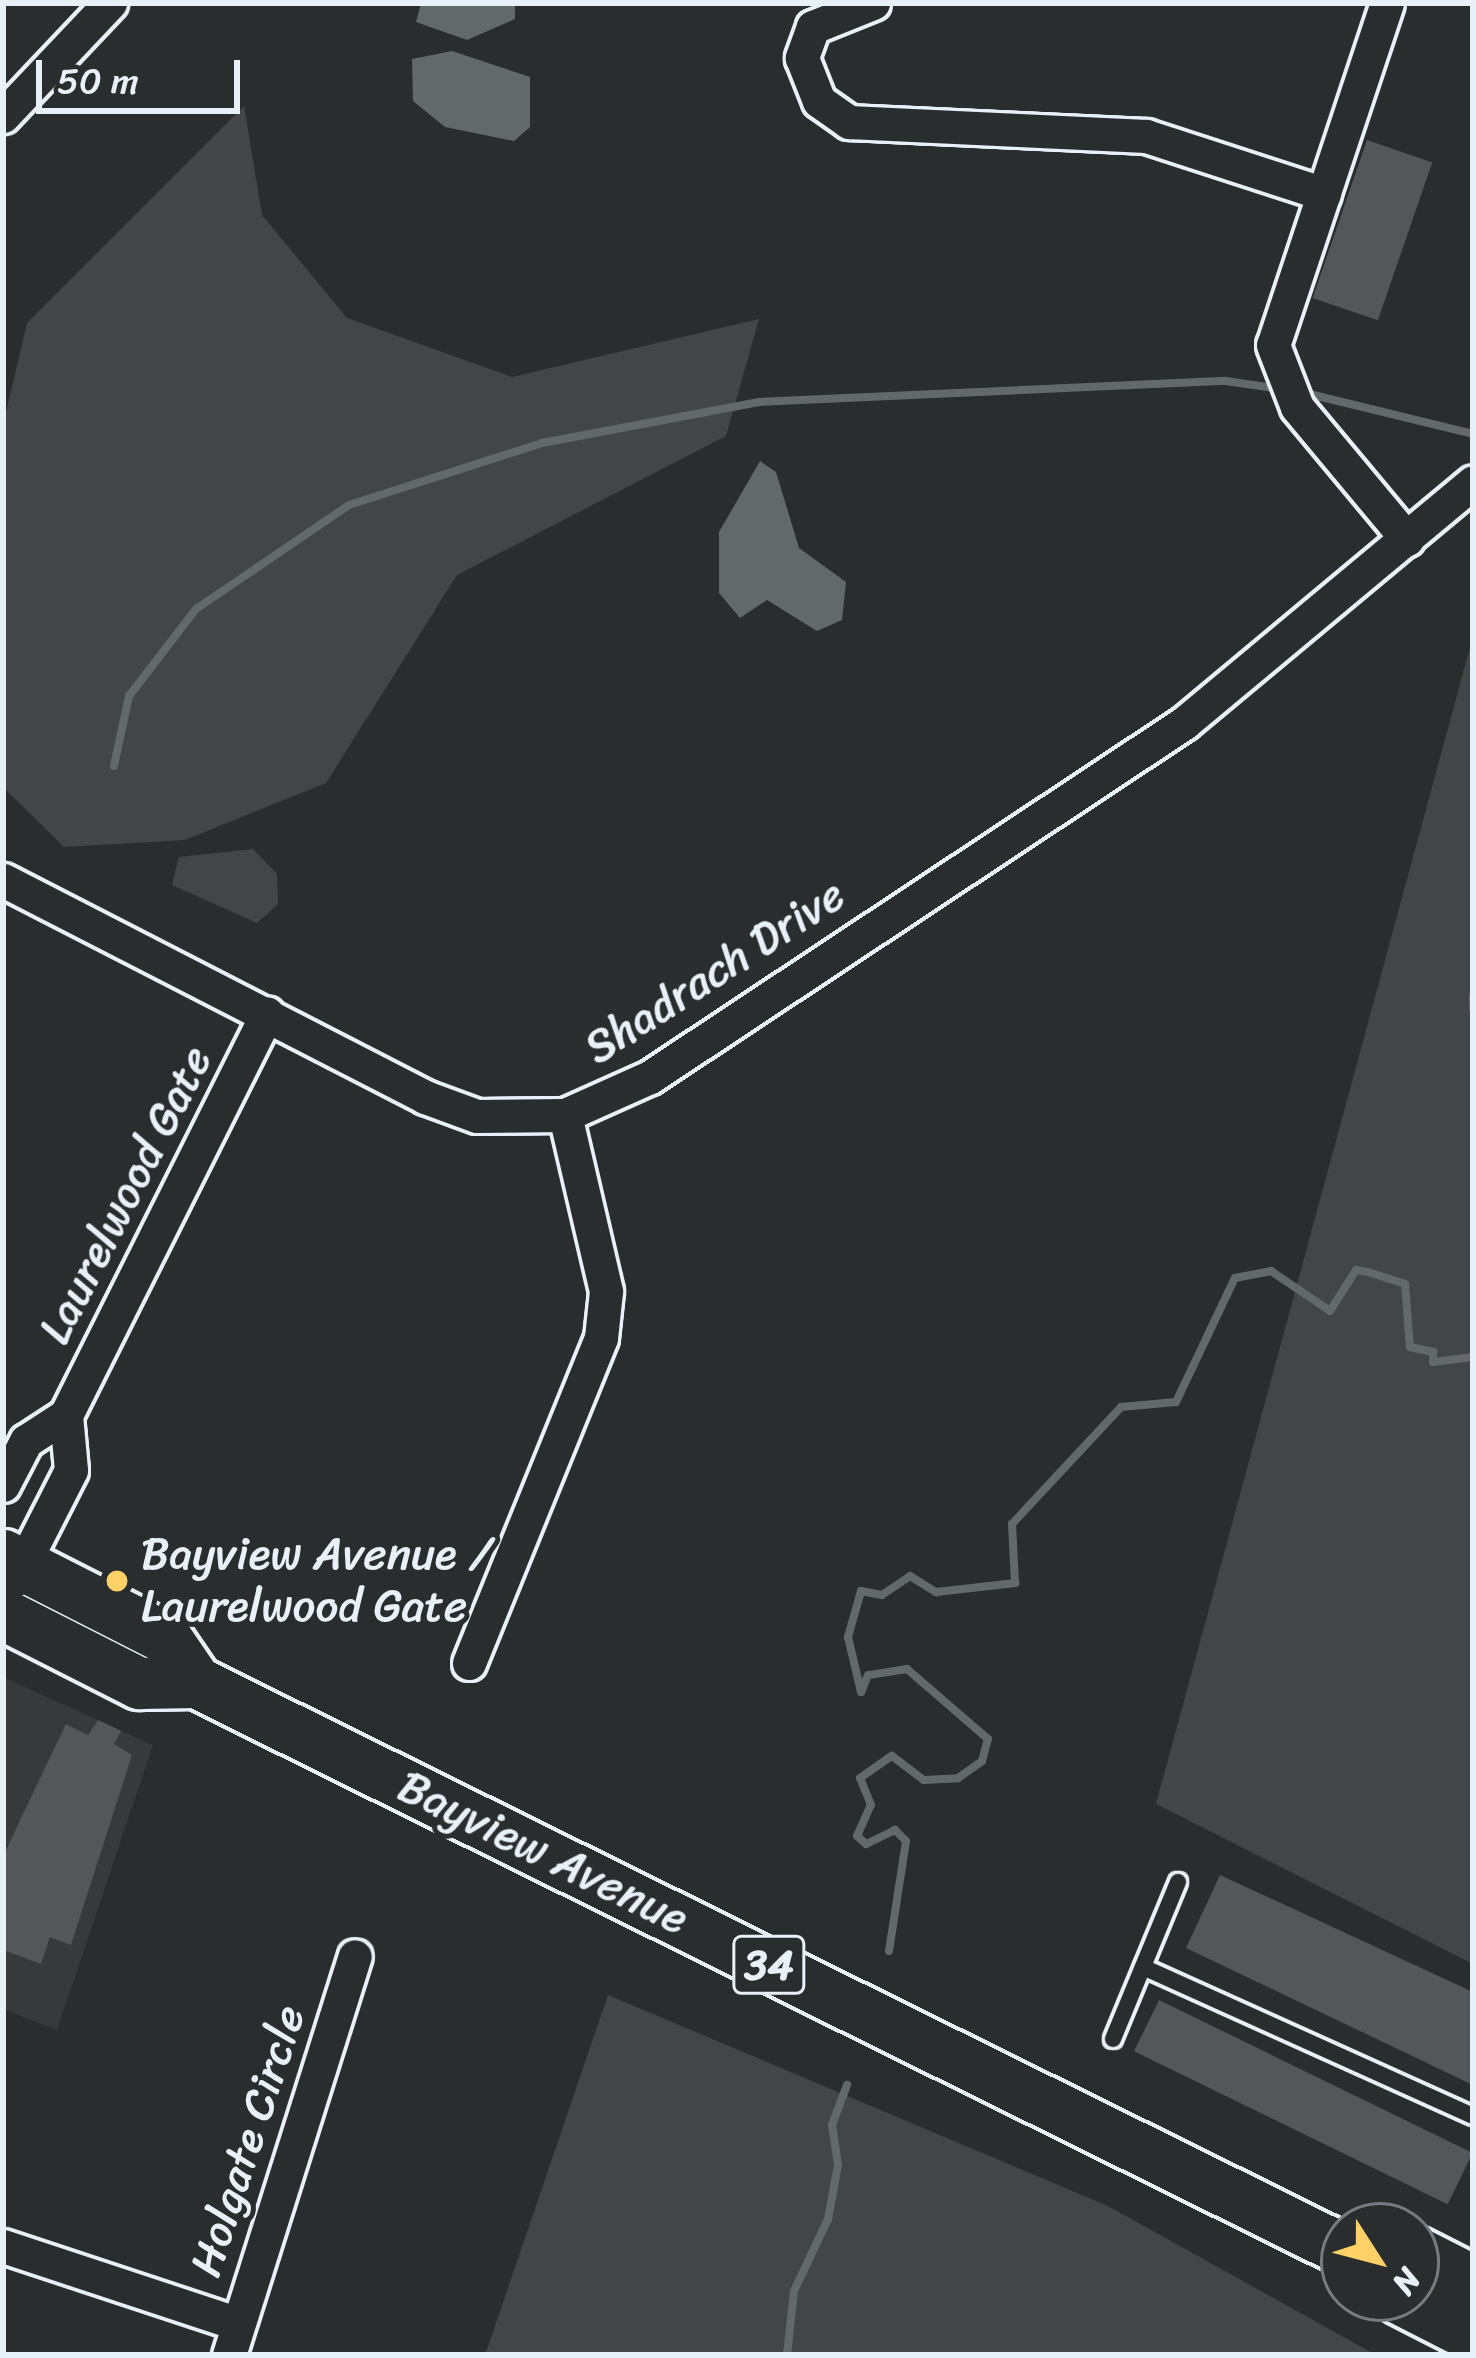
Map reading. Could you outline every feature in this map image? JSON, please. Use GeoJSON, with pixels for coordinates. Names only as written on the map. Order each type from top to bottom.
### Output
{"type":"FeatureCollection","features":[{"type":"Feature","properties":{"kind":"main road","name":"Bayview Avenue"},"geometry":{"type":"LineString","coordinates":[[10,1574],[166,1638],[196,1682]]}},
{"type":"Feature","properties":{"kind":"main road","name":"Bayview Avenue"},"geometry":{"type":"LineString","coordinates":[[3,1614],[139,1682],[196,1682],[1320,2237]]}},
{"type":"Feature","properties":{"kind":"main road"},"geometry":{"type":"LineString","coordinates":[[1440,2264],[1473,2281]]}},
{"type":"Feature","properties":{"kind":"main road"},"geometry":{"type":"LineString","coordinates":[[1440,2319],[1473,2336]]}},
{"type":"Feature","properties":{"kind":"street"},"geometry":{"type":"LineString","coordinates":[[3,116],[110,3]]}},
{"type":"Feature","properties":{"kind":"street"},"geometry":{"type":"LineString","coordinates":[[873,3],[813,27],[802,58],[819,101],[849,122],[1146,136],[1324,194]]}},
{"type":"Feature","properties":{"kind":"street"},"geometry":{"type":"LineString","coordinates":[[1387,3],[1274,345],[1297,407],[1407,539]]}},
{"type":"Feature","properties":{"kind":"street","name":"Shadrach Drive"},"geometry":{"type":"LineString","coordinates":[[3,880],[477,1116],[565,1115],[650,1077],[1184,723],[1473,482]]}},
{"type":"Feature","properties":{"kind":"street","name":"Laurelwood Gate"},"geometry":{"type":"LineString","coordinates":[[3,1485],[26,1442],[66,1415],[267,1014]]}},
{"type":"Feature","properties":{"kind":"street"},"geometry":{"type":"LineString","coordinates":[[469,1663],[601,1338],[606,1291],[565,1115]]}},
{"type":"Feature","properties":{"kind":"street","name":"Laurelwood Gate"},"geometry":{"type":"LineString","coordinates":[[10,1574],[71,1470],[66,1415]]}},
{"type":"Feature","properties":{"kind":"street","name":"Holgate Circle"},"geometry":{"type":"LineString","coordinates":[[232,2339],[355,1956]]}},
{"type":"Feature","properties":{"kind":"street"},"geometry":{"type":"LineString","coordinates":[[3,2246],[232,2339]]}},
{"type":"Feature","properties":{"kind":"lane"},"geometry":{"type":"LineString","coordinates":[[1113,2039],[1178,1882]]}},
{"type":"Feature","properties":{"kind":"lane"},"geometry":{"type":"LineString","coordinates":[[1143,1967],[1473,2116]]}},
{"type":"Feature","properties":{"kind":"shaded area"},"geometry":{"type":"Polygon","coordinates":[[[421,3],[515,3],[515,19],[467,40],[416,22],[421,3]]]}},
{"type":"Feature","properties":{"kind":"shaded area"},"geometry":{"type":"Polygon","coordinates":[[[452,51],[530,77],[530,127],[514,141],[445,127],[413,101],[412,59],[452,51]]]}},
{"type":"Feature","properties":{"kind":"shaded area"},"geometry":{"type":"Polygon","coordinates":[[[244,106],[262,215],[347,318],[512,377],[759,319],[726,436],[457,575],[326,783],[185,840],[64,847],[3,787],[3,425],[27,323],[244,106]]]}},
{"type":"Feature","properties":{"kind":"shaded area"},"geometry":{"type":"Polygon","coordinates":[[[760,461],[776,472],[799,548],[846,582],[842,620],[817,631],[767,600],[740,618],[719,593],[719,532],[760,461]]]}},
{"type":"Feature","properties":{"kind":"shaded area"},"geometry":{"type":"Polygon","coordinates":[[[1473,636],[1473,1964],[1156,1804],[1473,636]]]}},
{"type":"Feature","properties":{"kind":"shaded area"},"geometry":{"type":"Polygon","coordinates":[[[253,849],[277,874],[278,904],[257,923],[172,885],[179,857],[253,849]]]}},
{"type":"Feature","properties":{"kind":"shaded area"},"geometry":{"type":"Polygon","coordinates":[[[3,1677],[153,1745],[57,2030],[3,2009],[3,1677]]]}},
{"type":"Feature","properties":{"kind":"shaded area"},"geometry":{"type":"Polygon","coordinates":[[[608,1995],[1108,2206],[1376,2355],[485,2355],[608,1995]]]}},
{"type":"Feature","properties":{"kind":"building"},"geometry":{"type":"Polygon","coordinates":[[[1367,140],[1432,162],[1378,320],[1313,298],[1367,140]]]}},
{"type":"Feature","properties":{"kind":"building"},"geometry":{"type":"Polygon","coordinates":[[[98,1720],[121,1731],[114,1744],[132,1755],[71,1945],[50,1937],[41,1964],[3,1950],[3,1856],[66,1724],[88,1735],[98,1720]]]}},
{"type":"Feature","properties":{"kind":"building"},"geometry":{"type":"Polygon","coordinates":[[[1220,1875],[1473,1992],[1473,2085],[1186,1948],[1220,1875]]]}},
{"type":"Feature","properties":{"kind":"building"},"geometry":{"type":"Polygon","coordinates":[[[1159,2000],[1473,2153],[1448,2204],[1134,2051],[1159,2000]]]}},
{"type":"Feature","properties":{"kind":"waterway"},"geometry":{"type":"LineString","coordinates":[[114,766],[129,696],[196,609],[349,505],[542,443],[759,402],[1226,381],[1280,389]]}},
{"type":"Feature","properties":{"kind":"waterway"},"geometry":{"type":"LineString","coordinates":[[1301,392],[1473,434]]}},
{"type":"Feature","properties":{"kind":"waterway"},"geometry":{"type":"LineString","coordinates":[[1473,995],[1473,1008]]}},
{"type":"Feature","properties":{"kind":"waterway"},"geometry":{"type":"LineString","coordinates":[[889,1951],[906,1841],[895,1830],[866,1844],[857,1836],[871,1805],[860,1778],[892,1756],[924,1780],[958,1778],[982,1761],[988,1739],[907,1669],[868,1675],[861,1692],[848,1637],[861,1591],[882,1595],[910,1576],[936,1592],[1015,1583],[1012,1524],[1121,1407],[1176,1402],[1235,1278],[1271,1271],[1330,1311],[1356,1270],[1405,1284],[1410,1347],[1433,1352],[1433,1362],[1473,1357]]}},
{"type":"Feature","properties":{"kind":"waterway"},"geometry":{"type":"LineString","coordinates":[[787,2355],[794,2291],[828,2219],[838,2165],[832,2125],[847,2085]]}},
{"type":"Feature","properties":{"kind":"place","name":"Bayview Avenue / Laurelwood Gate"},"geometry":{"type":"Point","coordinates":[117,1581]}}]}
